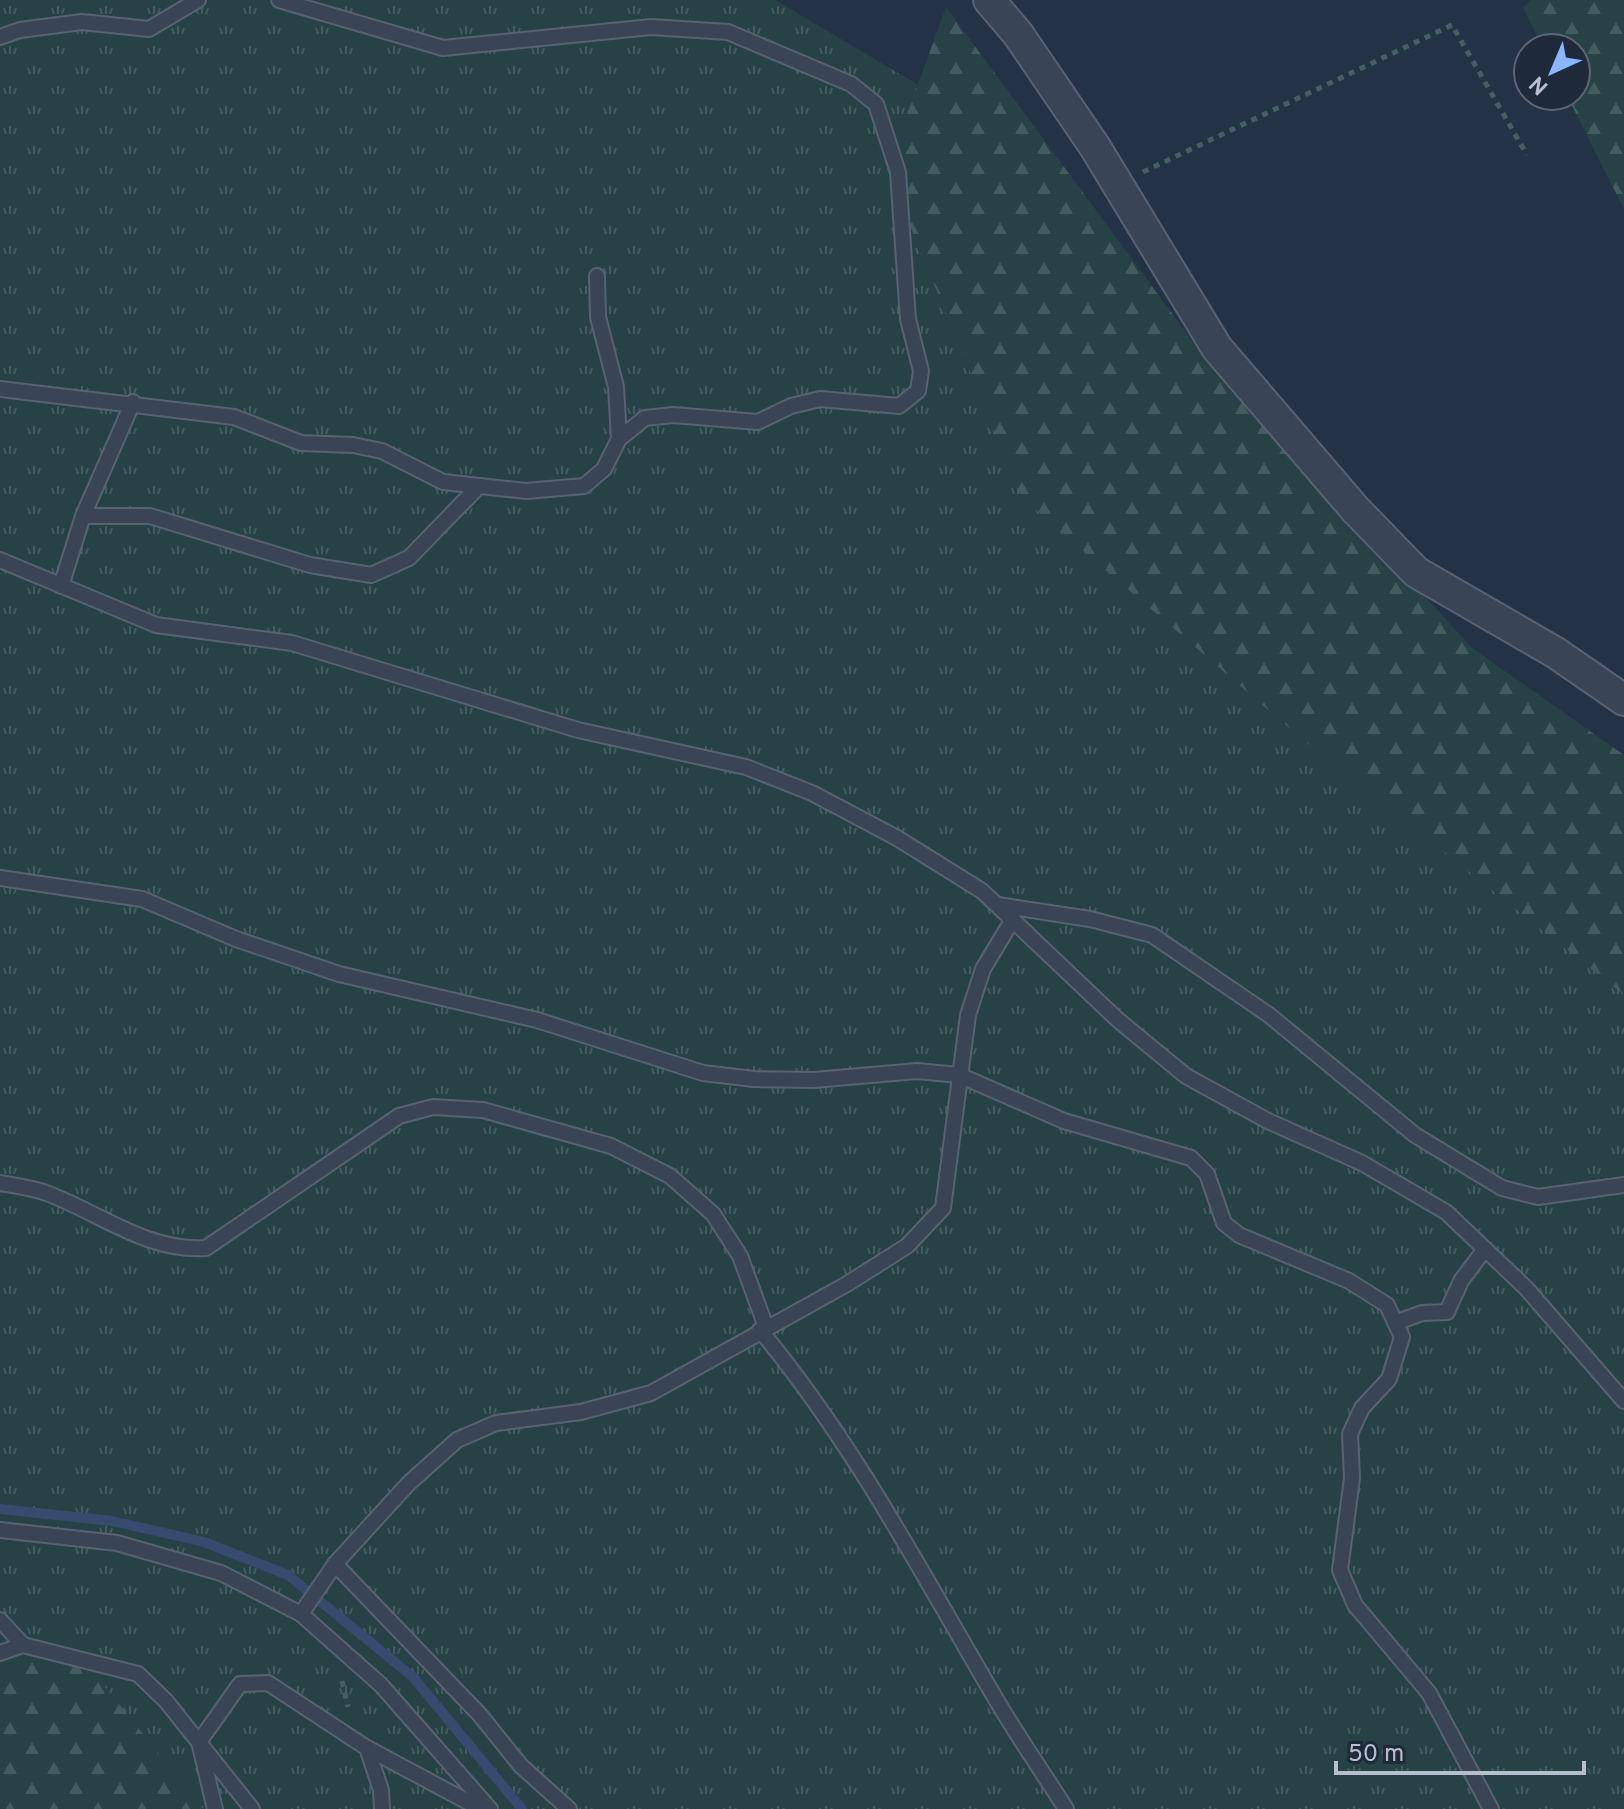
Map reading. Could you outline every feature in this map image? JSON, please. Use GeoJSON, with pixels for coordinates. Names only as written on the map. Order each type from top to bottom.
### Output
{"type":"FeatureCollection","features":[{"type":"Feature","properties":{"kind":"street"},"geometry":{"type":"LineString","coordinates":[[989,0],[1018,34],[1117,184],[1217,348],[1404,563],[1556,653],[1624,700]]}},
{"type":"Feature","properties":{"kind":"lane"},"geometry":{"type":"LineString","coordinates":[[0,37],[20,30],[82,22],[149,29],[198,0]]}},
{"type":"Feature","properties":{"kind":"lane"},"geometry":{"type":"LineString","coordinates":[[0,389],[133,402],[234,417],[301,443],[353,445],[382,451],[443,482],[526,491],[584,486],[604,469],[619,439],[645,418],[673,415],[758,422],[791,406],[820,399],[899,406],[918,391],[921,371],[908,319],[898,172],[876,104],[851,84],[728,32],[651,27],[443,48],[279,0]]}},
{"type":"Feature","properties":{"kind":"lane"},"geometry":{"type":"LineString","coordinates":[[597,276],[598,317],[616,387],[619,439]]}},
{"type":"Feature","properties":{"kind":"lane"},"geometry":{"type":"LineString","coordinates":[[61,586],[83,516],[133,402]]}},
{"type":"Feature","properties":{"kind":"lane"},"geometry":{"type":"LineString","coordinates":[[83,516],[150,516],[310,565],[371,575],[409,558],[479,486]]}},
{"type":"Feature","properties":{"kind":"lane"},"geometry":{"type":"LineString","coordinates":[[0,560],[156,625],[292,643],[578,730],[746,767],[812,793],[897,838],[982,891],[1118,1020],[1186,1076],[1268,1121],[1362,1163],[1446,1212],[1526,1288],[1624,1401]]}},
{"type":"Feature","properties":{"kind":"lane"},"geometry":{"type":"LineString","coordinates":[[0,878],[142,899],[236,939],[339,974],[499,1009],[703,1073],[754,1079],[814,1080],[917,1071],[959,1075],[1064,1121],[1191,1158],[1207,1174],[1224,1223],[1239,1235],[1349,1281],[1387,1305],[1402,1337],[1389,1379],[1362,1408],[1350,1434],[1352,1478],[1340,1570],[1355,1605],[1429,1693],[1491,1809]]}},
{"type":"Feature","properties":{"kind":"lane"},"geometry":{"type":"LineString","coordinates":[[998,905],[1090,919],[1152,935],[1269,1015],[1415,1135],[1502,1188],[1538,1197],[1624,1185]]}},
{"type":"Feature","properties":{"kind":"lane"},"geometry":{"type":"LineString","coordinates":[[303,1611],[335,1564],[408,1484],[457,1440],[496,1423],[581,1412],[651,1393],[847,1284],[907,1246],[943,1208],[968,1015],[979,981],[1013,919]]}},
{"type":"Feature","properties":{"kind":"lane"},"geometry":{"type":"LineString","coordinates":[[0,1183],[47,1193],[122,1229],[177,1250],[206,1248],[399,1116],[433,1107],[483,1110],[611,1146],[670,1176],[713,1214],[740,1256],[763,1329],[818,1403],[920,1565],[995,1698],[1066,1809]]}},
{"type":"Feature","properties":{"kind":"lane"},"geometry":{"type":"LineString","coordinates":[[1395,1323],[1422,1313],[1447,1312],[1461,1281],[1485,1249]]}},
{"type":"Feature","properties":{"kind":"lane"},"geometry":{"type":"LineString","coordinates":[[0,1530],[132,1547],[221,1573],[303,1611],[331,1641],[381,1685],[490,1809]]}},
{"type":"Feature","properties":{"kind":"lane"},"geometry":{"type":"LineString","coordinates":[[335,1564],[480,1715],[521,1766],[569,1809]]}},
{"type":"Feature","properties":{"kind":"lane"},"geometry":{"type":"LineString","coordinates":[[0,1620],[23,1645],[138,1674],[166,1701],[252,1809]]}},
{"type":"Feature","properties":{"kind":"lane"},"geometry":{"type":"LineString","coordinates":[[0,1653],[23,1645]]}},
{"type":"Feature","properties":{"kind":"lane"},"geometry":{"type":"LineString","coordinates":[[215,1809],[199,1742],[240,1684],[268,1683],[362,1745],[481,1809]]}},
{"type":"Feature","properties":{"kind":"lane"},"geometry":{"type":"LineString","coordinates":[[362,1745],[381,1790],[382,1809]]}},
{"type":"Feature","properties":{"kind":"path"},"geometry":{"type":"LineString","coordinates":[[1117,184],[1452,25],[1527,155]]}},
{"type":"Feature","properties":{"kind":"path"},"geometry":{"type":"LineString","coordinates":[[331,1641],[362,1745]]}},
{"type":"Feature","properties":{"kind":"green space"},"geometry":{"type":"Polygon","coordinates":[[[0,0],[775,0],[927,90],[1624,925],[1624,1809],[0,1809],[0,0]]]}},
{"type":"Feature","properties":{"kind":"green space"},"geometry":{"type":"Polygon","coordinates":[[[1531,0],[1624,0],[1624,209],[1575,112],[1592,112],[1592,32],[1535,32],[1523,8],[1531,0]]]}},
{"type":"Feature","properties":{"kind":"green space"},"geometry":{"type":"Polygon","coordinates":[[[946,7],[1191,339],[1472,648],[1624,755],[1624,995],[1302,739],[1021,497],[887,169],[946,7]]]}},
{"type":"Feature","properties":{"kind":"green space"},"geometry":{"type":"Polygon","coordinates":[[[0,1656],[91,1669],[203,1809],[0,1809],[0,1656]]]}},
{"type":"Feature","properties":{"kind":"waterway"},"geometry":{"type":"LineString","coordinates":[[0,1509],[112,1521],[204,1542],[288,1575],[413,1677],[522,1809]]}}]}
